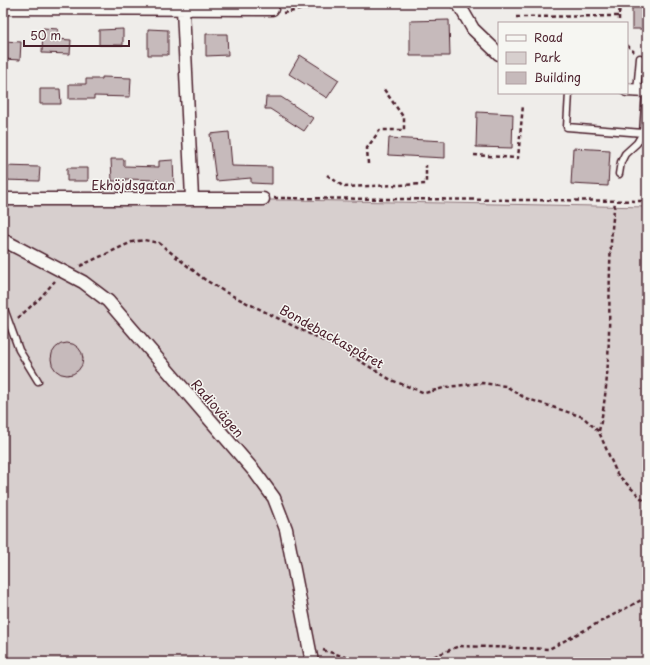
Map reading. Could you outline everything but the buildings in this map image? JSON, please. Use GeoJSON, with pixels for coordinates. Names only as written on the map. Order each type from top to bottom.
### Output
{"type":"FeatureCollection","features":[{"type":"Feature","properties":{"kind":"street"},"geometry":{"type":"LineString","coordinates":[[458,3],[477,33],[498,53]]}},
{"type":"Feature","properties":{"kind":"street"},"geometry":{"type":"LineString","coordinates":[[3,8],[183,9],[272,6]]}},
{"type":"Feature","properties":{"kind":"street"},"geometry":{"type":"LineString","coordinates":[[183,9],[192,198]]}},
{"type":"Feature","properties":{"kind":"street","name":"Ekhöjdsgatan"},"geometry":{"type":"LineString","coordinates":[[3,199],[263,199]]}},
{"type":"Feature","properties":{"kind":"street","name":"Radiovägen"},"geometry":{"type":"LineString","coordinates":[[3,240],[66,272],[83,282],[108,301],[255,472],[274,498],[286,529],[312,662]]}},
{"type":"Feature","properties":{"kind":"lane"},"geometry":{"type":"LineString","coordinates":[[619,174],[625,154],[637,143],[643,133],[639,91],[640,58]]}},
{"type":"Feature","properties":{"kind":"lane"},"geometry":{"type":"LineString","coordinates":[[568,94],[567,127],[643,133]]}},
{"type":"Feature","properties":{"kind":"lane"},"geometry":{"type":"LineString","coordinates":[[3,306],[19,350],[38,381]]}},
{"type":"Feature","properties":{"kind":"path"},"geometry":{"type":"LineString","coordinates":[[272,6],[280,13],[289,13],[335,3]]}},
{"type":"Feature","properties":{"kind":"path"},"geometry":{"type":"LineString","coordinates":[[619,22],[620,3]]}},
{"type":"Feature","properties":{"kind":"path"},"geometry":{"type":"LineString","coordinates":[[516,17],[619,16]]}},
{"type":"Feature","properties":{"kind":"path"},"geometry":{"type":"LineString","coordinates":[[368,164],[367,148],[380,130],[404,130],[404,118],[383,88]]}},
{"type":"Feature","properties":{"kind":"path"},"geometry":{"type":"LineString","coordinates":[[474,155],[518,158],[523,105]]}},
{"type":"Feature","properties":{"kind":"path"},"geometry":{"type":"LineString","coordinates":[[327,175],[344,187],[426,184],[426,165]]}},
{"type":"Feature","properties":{"kind":"path"},"geometry":{"type":"LineString","coordinates":[[263,199],[647,201]]}},
{"type":"Feature","properties":{"kind":"path"},"geometry":{"type":"LineString","coordinates":[[599,432],[605,405],[610,295],[610,236],[615,202]]}},
{"type":"Feature","properties":{"kind":"path","name":"Bondebackaspåret"},"geometry":{"type":"LineString","coordinates":[[10,325],[39,300],[55,281],[66,272],[132,242],[144,240],[159,243],[204,279],[225,292],[256,306],[344,351],[391,380],[425,393],[447,387],[482,383],[506,386],[525,398],[583,417],[599,432],[617,474],[647,504]]}},
{"type":"Feature","properties":{"kind":"path"},"geometry":{"type":"LineString","coordinates":[[421,662],[459,646],[549,649],[647,597]]}},
{"type":"Feature","properties":{"kind":"path"},"geometry":{"type":"LineString","coordinates":[[309,646],[361,662]]}},
{"type":"Feature","properties":{"kind":"green space"},"geometry":{"type":"Polygon","coordinates":[[[3,200],[292,200],[647,207],[647,662],[3,662],[3,200]]]}}]}
